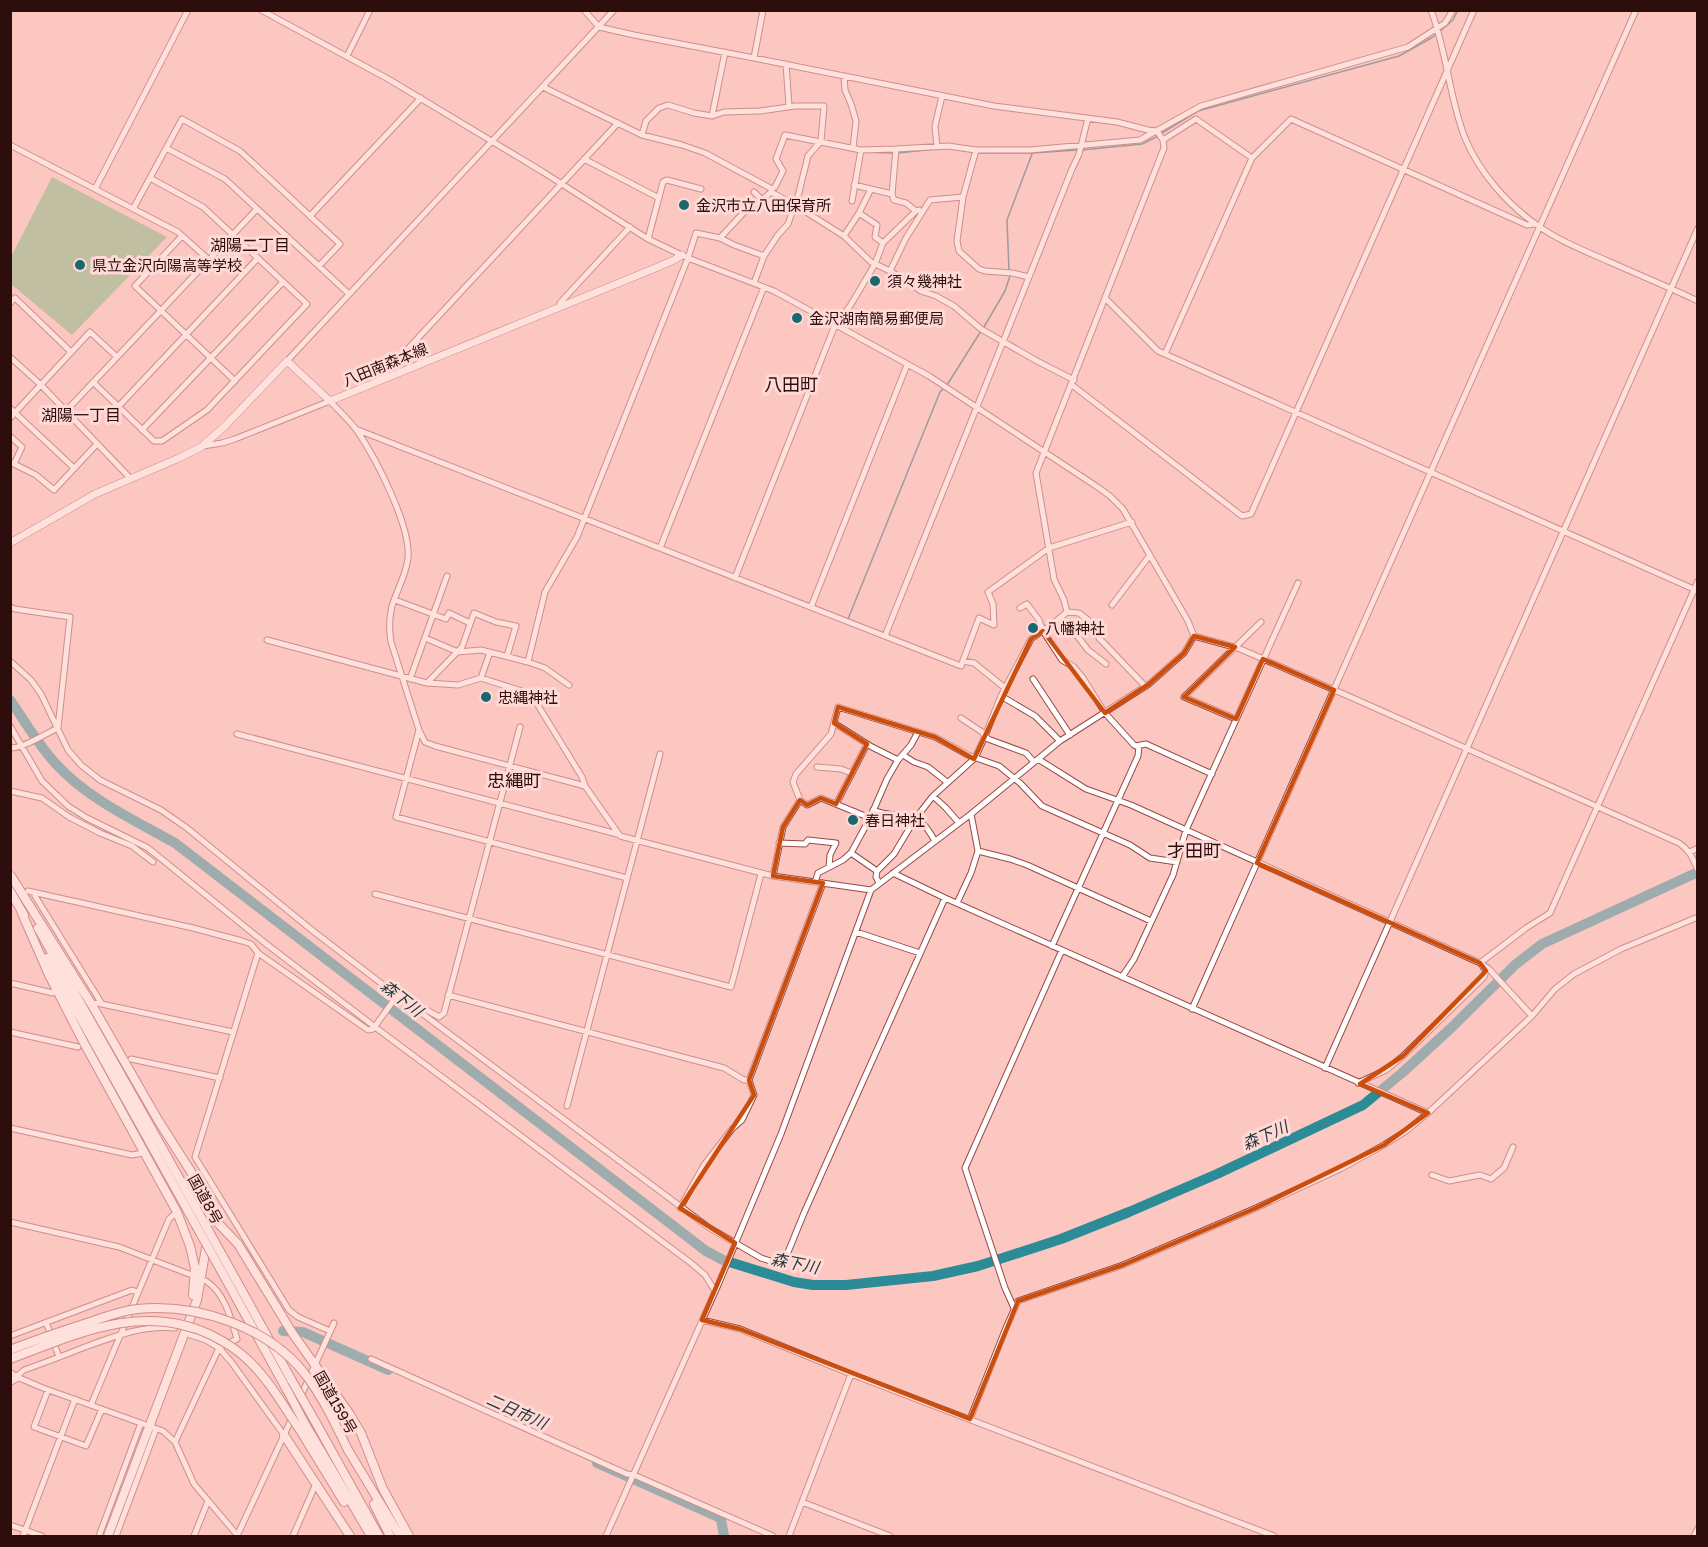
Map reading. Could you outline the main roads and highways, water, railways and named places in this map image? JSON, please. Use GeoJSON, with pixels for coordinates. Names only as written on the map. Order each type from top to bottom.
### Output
{"type":"FeatureCollection","features":[{"type":"Feature","properties":{"kind":"highway"},"geometry":{"type":"LineString","coordinates":[[11,875],[28,894],[97,1005],[158,1120],[203,1188],[216,1221],[238,1245],[291,1331],[361,1433],[400,1530]]}},
{"type":"Feature","properties":{"kind":"highway","name":"国道8号"},"geometry":{"type":"LineString","coordinates":[[11,875],[227,1273],[287,1390],[303,1427]]}},
{"type":"Feature","properties":{"kind":"highway","name":"国道8号"},"geometry":{"type":"LineString","coordinates":[[10,891],[64,991],[143,1121]]}},
{"type":"Feature","properties":{"kind":"highway"},"geometry":{"type":"LineString","coordinates":[[21,910],[81,1045],[88,1051],[177,1212],[190,1246],[195,1268],[193,1294],[181,1331],[108,1536]]}},
{"type":"Feature","properties":{"kind":"highway"},"geometry":{"type":"LineString","coordinates":[[181,1331],[190,1322],[197,1300],[207,1242],[205,1204],[193,1175]]}},
{"type":"Feature","properties":{"kind":"highway","name":"国道8号"},"geometry":{"type":"LineString","coordinates":[[227,1273],[292,1381],[380,1536]]}},
{"type":"Feature","properties":{"kind":"highway","name":"国道159号"},"geometry":{"type":"LineString","coordinates":[[10,1350],[55,1333],[135,1309],[163,1308],[204,1313],[247,1329],[276,1346],[307,1376],[331,1414],[390,1536]]}},
{"type":"Feature","properties":{"kind":"highway"},"geometry":{"type":"LineString","coordinates":[[10,1359],[87,1331],[117,1323],[162,1320],[199,1329],[223,1341],[250,1362],[303,1427],[350,1512],[357,1514],[368,1534]]}},
{"type":"Feature","properties":{"kind":"highway"},"geometry":{"type":"LineString","coordinates":[[284,1435],[350,1536]]}},
{"type":"Feature","properties":{"kind":"highway"},"geometry":{"type":"LineString","coordinates":[[348,1450],[391,1524],[409,1536]]}},
{"type":"Feature","properties":{"kind":"main road","name":"八田南森本線"},"geometry":{"type":"LineString","coordinates":[[10,543],[94,494],[179,459],[201,447],[225,426],[287,361],[330,401],[685,256]]}},
{"type":"Feature","properties":{"kind":"waterway"},"geometry":{"type":"LineString","coordinates":[[1162,133],[1198,111],[1399,56],[1433,37],[1453,20],[1458,10]]}},
{"type":"Feature","properties":{"kind":"waterway"},"geometry":{"type":"LineString","coordinates":[[1082,150],[1142,144],[1158,136]]}},
{"type":"Feature","properties":{"kind":"waterway"},"geometry":{"type":"LineString","coordinates":[[947,148],[972,152]]}},
{"type":"Feature","properties":{"kind":"waterway"},"geometry":{"type":"LineString","coordinates":[[898,153],[936,149]]}},
{"type":"Feature","properties":{"kind":"waterway"},"geometry":{"type":"LineString","coordinates":[[977,153],[1077,150]]}},
{"type":"Feature","properties":{"kind":"waterway"},"geometry":{"type":"LineString","coordinates":[[862,152],[893,153]]}},
{"type":"Feature","properties":{"kind":"waterway"},"geometry":{"type":"LineString","coordinates":[[1009,271],[1007,220],[1032,154]]}},
{"type":"Feature","properties":{"kind":"waterway"},"geometry":{"type":"LineString","coordinates":[[984,327],[1005,291],[1010,276]]}},
{"type":"Feature","properties":{"kind":"waterway"},"geometry":{"type":"LineString","coordinates":[[947,385],[981,331]]}},
{"type":"Feature","properties":{"kind":"waterway"},"geometry":{"type":"LineString","coordinates":[[848,619],[943,389]]}},
{"type":"Feature","properties":{"kind":"waterway","name":"森下川"},"geometry":{"type":"LineString","coordinates":[[10,700],[49,757],[82,788],[112,808],[175,843],[706,1251],[723,1260],[794,1282],[813,1285],[846,1285],[933,1276],[978,1266],[1061,1239],[1217,1174],[1363,1105],[1450,1029],[1515,965],[1542,944],[1698,872]]}},
{"type":"Feature","properties":{"kind":"waterway","name":"二日市川"},"geometry":{"type":"LineString","coordinates":[[283,1331],[303,1332],[388,1370]]}},
{"type":"Feature","properties":{"kind":"waterway","name":"二日市川"},"geometry":{"type":"LineString","coordinates":[[597,1463],[716,1516],[721,1519],[724,1536]]}},
{"type":"Feature","properties":{"kind":"tunnel"},"geometry":{"type":"LineString","coordinates":[[10,887],[28,891]]}},
{"type":"Feature","properties":{"kind":"place","name":"金沢市立八田保育所"},"geometry":{"type":"Point","coordinates":[684,205]}},
{"type":"Feature","properties":{"kind":"place","name":"県立金沢向陽高等学校"},"geometry":{"type":"Point","coordinates":[80,265]}},
{"type":"Feature","properties":{"kind":"place","name":"須々幾神社"},"geometry":{"type":"Point","coordinates":[875,281]}},
{"type":"Feature","properties":{"kind":"place","name":"金沢湖南簡易郵便局"},"geometry":{"type":"Point","coordinates":[797,318]}},
{"type":"Feature","properties":{"kind":"place","name":"八幡神社"},"geometry":{"type":"Point","coordinates":[1033,628]}},
{"type":"Feature","properties":{"kind":"place","name":"忠縄神社"},"geometry":{"type":"Point","coordinates":[486,697]}},
{"type":"Feature","properties":{"kind":"place","name":"春日神社"},"geometry":{"type":"Point","coordinates":[853,820]}},
{"type":"Feature","properties":{"kind":"district","name":"湖陽二丁目"},"geometry":{"type":"Point","coordinates":[250,245]}},
{"type":"Feature","properties":{"kind":"district","name":"八田町"},"geometry":{"type":"Point","coordinates":[791,384]}},
{"type":"Feature","properties":{"kind":"district","name":"湖陽一丁目"},"geometry":{"type":"Point","coordinates":[81,415]}},
{"type":"Feature","properties":{"kind":"district","name":"忠縄町"},"geometry":{"type":"Point","coordinates":[514,780]}},
{"type":"Feature","properties":{"kind":"district","name":"才田町"},"geometry":{"type":"Point","coordinates":[1194,850]}}]}
